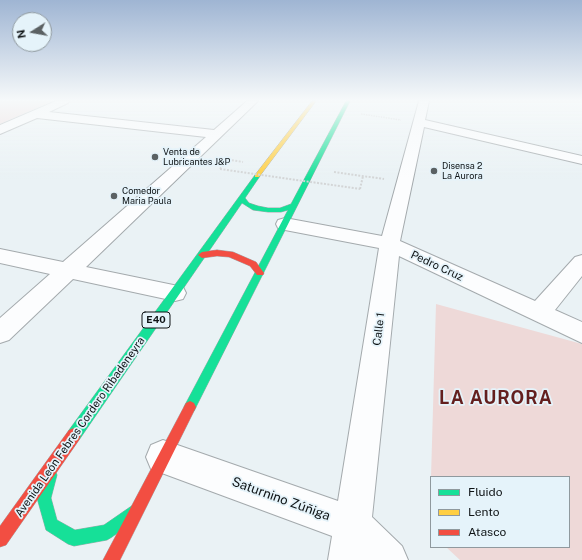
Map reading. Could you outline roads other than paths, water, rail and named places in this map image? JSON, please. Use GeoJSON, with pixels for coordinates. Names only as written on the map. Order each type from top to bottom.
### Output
{"type":"FeatureCollection","features":[{"type":"Feature","properties":{"kind":"highway","name":"Avenida León Febres Cordero Ribadeneyra"},"geometry":{"type":"LineString","coordinates":[[0,540],[242,198],[295,127]]}},
{"type":"Feature","properties":{"kind":"highway"},"geometry":{"type":"LineString","coordinates":[[111,560],[335,127]]}},
{"type":"Feature","properties":{"kind":"highway"},"geometry":{"type":"LineString","coordinates":[[242,198],[247,204],[256,208],[281,210],[289,215]]}},
{"type":"Feature","properties":{"kind":"highway"},"geometry":{"type":"LineString","coordinates":[[202,255],[217,253],[242,258],[252,264],[260,273]]}},
{"type":"Feature","properties":{"kind":"highway"},"geometry":{"type":"LineString","coordinates":[[52,468],[44,498],[51,525],[74,538],[107,532],[137,510]]}},
{"type":"Feature","properties":{"kind":"street"},"geometry":{"type":"LineString","coordinates":[[154,127],[216,134]]}},
{"type":"Feature","properties":{"kind":"street"},"geometry":{"type":"LineString","coordinates":[[0,333],[224,127]]}},
{"type":"Feature","properties":{"kind":"street","name":"Calle 1"},"geometry":{"type":"LineString","coordinates":[[348,560],[390,244],[418,127]]}},
{"type":"Feature","properties":{"kind":"street"},"geometry":{"type":"LineString","coordinates":[[475,127],[582,160]]}},
{"type":"Feature","properties":{"kind":"street","name":"Pedro Cruz"},"geometry":{"type":"LineString","coordinates":[[289,215],[390,244],[582,333]]}},
{"type":"Feature","properties":{"kind":"street"},"geometry":{"type":"LineString","coordinates":[[0,256],[175,293]]}},
{"type":"Feature","properties":{"kind":"street"},"geometry":{"type":"LineString","coordinates":[[538,313],[582,262]]}},
{"type":"Feature","properties":{"kind":"street","name":"Saturnino Zúñiga"},"geometry":{"type":"LineString","coordinates":[[163,457],[353,525],[388,560]]}},
{"type":"Feature","properties":{"kind":"place","name":"Venta de Lubricantes J&P"},"geometry":{"type":"Point","coordinates":[155,157]}},
{"type":"Feature","properties":{"kind":"place","name":"Disensa 2 La Aurora"},"geometry":{"type":"Point","coordinates":[434,171]}},
{"type":"Feature","properties":{"kind":"place","name":"Comedor Maria Paula"},"geometry":{"type":"Point","coordinates":[114,196]}},
{"type":"Feature","properties":{"kind":"district","name":"LA AURORA"},"geometry":{"type":"Point","coordinates":[496,398]}}]}
